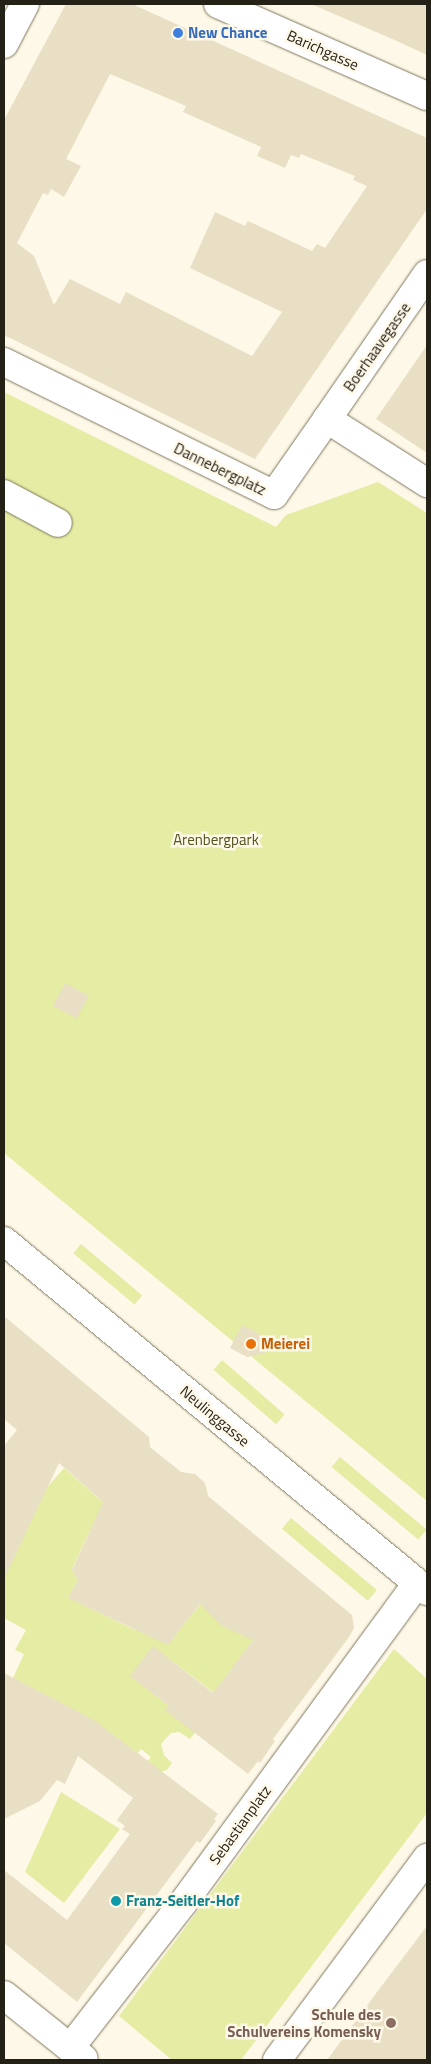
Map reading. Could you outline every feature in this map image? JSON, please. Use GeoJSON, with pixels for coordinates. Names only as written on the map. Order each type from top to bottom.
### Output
{"type":"FeatureCollection","features":[{"type":"Feature","properties":{"kind":"street"},"geometry":{"type":"LineString","coordinates":[[4,44],[25,4]]}},
{"type":"Feature","properties":{"kind":"street","name":"Barichgasse"},"geometry":{"type":"LineString","coordinates":[[218,4],[427,96]]}},
{"type":"Feature","properties":{"kind":"street","name":"Boerhaavegasse"},"geometry":{"type":"LineString","coordinates":[[327,419],[427,274]]}},
{"type":"Feature","properties":{"kind":"street","name":"Dannebergplatz"},"geometry":{"type":"LineString","coordinates":[[4,362],[274,495],[327,419]]}},
{"type":"Feature","properties":{"kind":"street"},"geometry":{"type":"LineString","coordinates":[[327,419],[427,483]]}},
{"type":"Feature","properties":{"kind":"street"},"geometry":{"type":"LineString","coordinates":[[4,494],[58,523]]}},
{"type":"Feature","properties":{"kind":"street","name":"Neulinggasse"},"geometry":{"type":"LineString","coordinates":[[4,1241],[422,1587]]}},
{"type":"Feature","properties":{"kind":"street","name":"Sebastianplatz"},"geometry":{"type":"LineString","coordinates":[[77,2054],[183,1903],[422,1587]]}},
{"type":"Feature","properties":{"kind":"street"},"geometry":{"type":"LineString","coordinates":[[277,2060],[427,1858]]}},
{"type":"Feature","properties":{"kind":"street"},"geometry":{"type":"LineString","coordinates":[[4,1995],[77,2054]]}},
{"type":"Feature","properties":{"kind":"green space","name":"Arenbergpark"},"geometry":{"type":"Polygon","coordinates":[[[4,392],[276,527],[286,515],[378,482],[427,513],[427,1501],[4,1153],[4,392]]]}},
{"type":"Feature","properties":{"kind":"green space"},"geometry":{"type":"Polygon","coordinates":[[[81,1244],[142,1295],[135,1305],[73,1253],[81,1244]]]}},
{"type":"Feature","properties":{"kind":"green space"},"geometry":{"type":"Polygon","coordinates":[[[222,1360],[285,1414],[276,1424],[213,1370],[222,1360]]]}},
{"type":"Feature","properties":{"kind":"green space"},"geometry":{"type":"Polygon","coordinates":[[[340,1457],[427,1530],[418,1540],[332,1467],[340,1457]]]}},
{"type":"Feature","properties":{"kind":"green space"},"geometry":{"type":"Polygon","coordinates":[[[64,1468],[106,1505],[93,1530],[90,1530],[72,1569],[78,1580],[69,1598],[135,1630],[147,1605],[180,1629],[208,1595],[256,1636],[214,1693],[175,1663],[131,1676],[169,1706],[166,1710],[196,1731],[190,1739],[179,1732],[171,1733],[161,1744],[164,1755],[172,1763],[167,1770],[160,1772],[147,1762],[151,1757],[141,1749],[138,1753],[13,1678],[24,1654],[15,1650],[26,1630],[4,1618],[4,1556],[37,1499],[64,1468]]]}},
{"type":"Feature","properties":{"kind":"green space"},"geometry":{"type":"Polygon","coordinates":[[[291,1518],[377,1590],[368,1601],[282,1529],[291,1518]]]}},
{"type":"Feature","properties":{"kind":"green space"},"geometry":{"type":"Polygon","coordinates":[[[394,1649],[427,1679],[427,1813],[241,2060],[172,2060],[119,2016],[394,1649]]]}},
{"type":"Feature","properties":{"kind":"green space"},"geometry":{"type":"Polygon","coordinates":[[[61,1792],[120,1829],[64,1903],[25,1872],[61,1792]]]}},
{"type":"Feature","properties":{"kind":"building"},"geometry":{"type":"Polygon","coordinates":[[[66,4],[132,4],[427,138],[427,209],[255,459],[4,335],[4,120],[66,4]],[[110,74],[66,159],[81,166],[64,197],[51,189],[48,195],[43,193],[17,243],[34,256],[54,305],[70,279],[120,304],[126,292],[252,356],[282,312],[190,268],[215,212],[245,226],[248,221],[312,251],[317,244],[325,248],[367,186],[353,180],[355,176],[301,154],[299,158],[291,155],[285,168],[257,156],[261,147],[183,112],[186,106],[110,74]]]}},
{"type":"Feature","properties":{"kind":"building"},"geometry":{"type":"Polygon","coordinates":[[[311,4],[427,4],[427,55],[390,38],[311,4]]]}},
{"type":"Feature","properties":{"kind":"building"},"geometry":{"type":"Polygon","coordinates":[[[427,345],[427,453],[376,419],[427,345]]]}},
{"type":"Feature","properties":{"kind":"building"},"geometry":{"type":"Polygon","coordinates":[[[65,983],[89,996],[77,1019],[53,1006],[65,983]]]}},
{"type":"Feature","properties":{"kind":"building"},"geometry":{"type":"Polygon","coordinates":[[[4,1316],[149,1437],[150,1447],[181,1472],[195,1474],[205,1483],[208,1496],[352,1615],[354,1628],[349,1637],[273,1739],[275,1741],[260,1763],[258,1761],[248,1774],[165,1710],[169,1706],[130,1676],[153,1646],[213,1693],[253,1640],[222,1626],[200,1604],[168,1645],[68,1598],[78,1580],[72,1570],[103,1502],[59,1463],[4,1579],[4,1446],[17,1430],[4,1419],[4,1316]]]}},
{"type":"Feature","properties":{"kind":"building","name":"Meierei"},"geometry":{"type":"Polygon","coordinates":[[[242,1325],[260,1334],[265,1353],[247,1357],[230,1348],[242,1325]]]}},
{"type":"Feature","properties":{"kind":"building"},"geometry":{"type":"Polygon","coordinates":[[[4,1673],[94,1720],[218,1814],[214,1819],[216,1821],[200,1843],[197,1841],[77,2002],[4,1943],[4,1870],[67,1920],[130,1834],[122,1829],[125,1826],[117,1820],[133,1798],[78,1756],[65,1784],[57,1780],[40,1801],[4,1819],[4,1673]]]}},
{"type":"Feature","properties":{"kind":"building","name":"Schule des Schulvereins Komensky"},"geometry":{"type":"Polygon","coordinates":[[[427,1926],[427,2060],[327,2060],[380,1988],[427,1926]]]}},
{"type":"Feature","properties":{"kind":"place","name":"New Chance"},"geometry":{"type":"Point","coordinates":[178,33]}},
{"type":"Feature","properties":{"kind":"place","name":"Meierei"},"geometry":{"type":"Point","coordinates":[251,1344]}},
{"type":"Feature","properties":{"kind":"place","name":"Franz-Seitler-Hof"},"geometry":{"type":"Point","coordinates":[116,1901]}},
{"type":"Feature","properties":{"kind":"place","name":"Schule des Schulvereins Komensky"},"geometry":{"type":"Point","coordinates":[391,2023]}}]}
